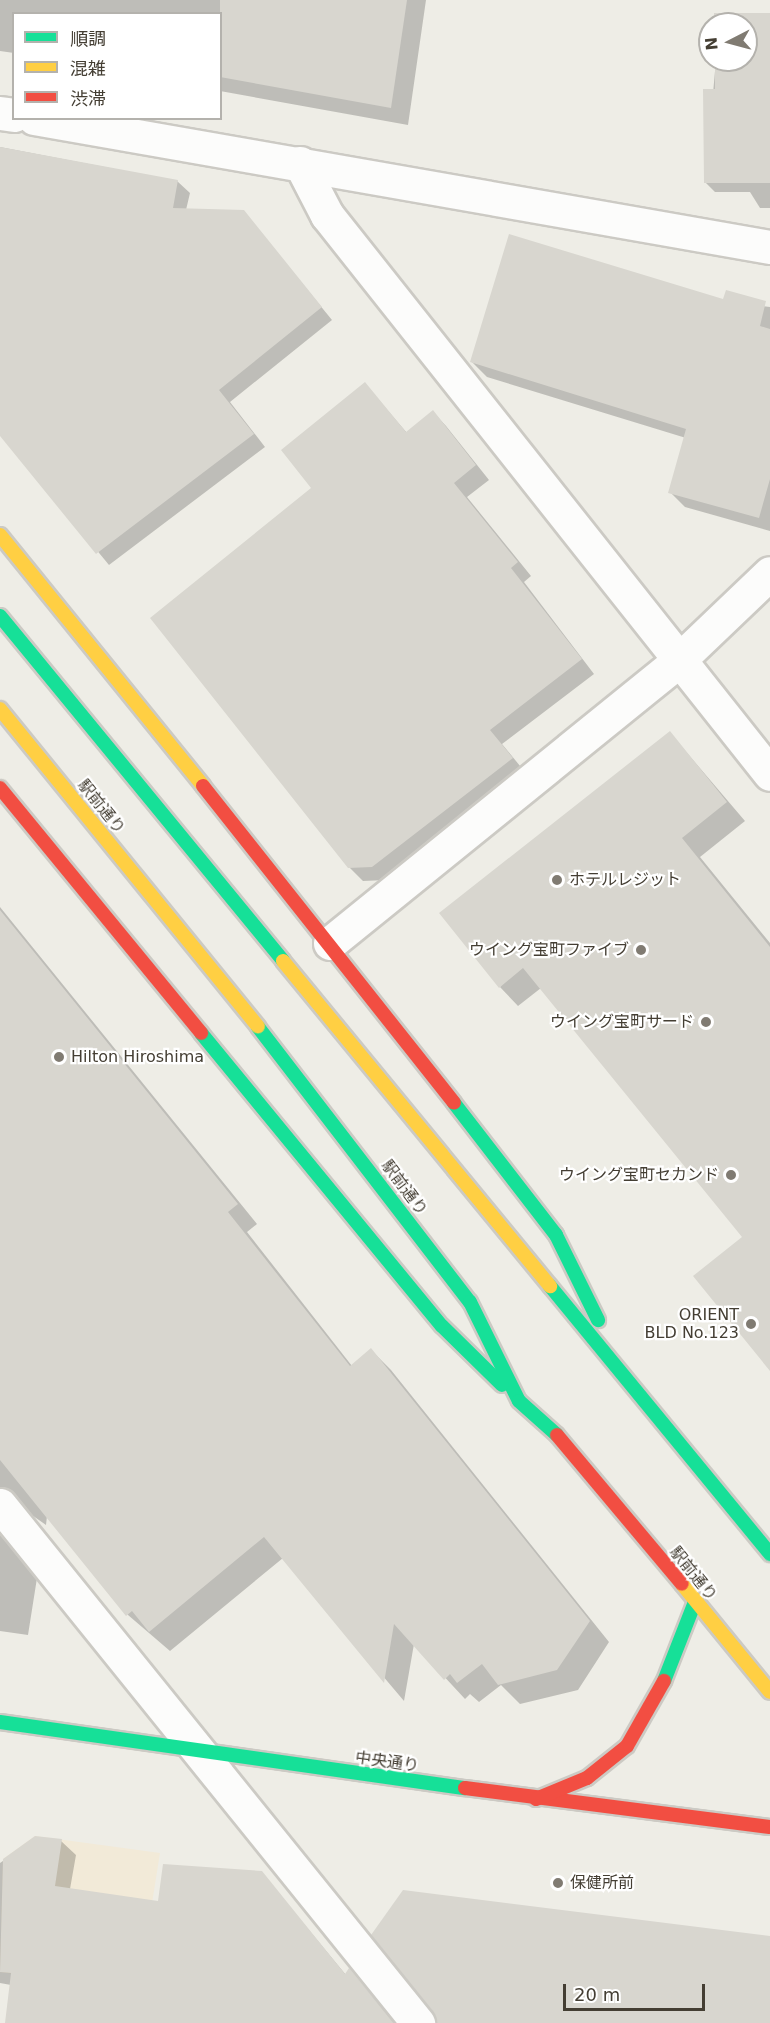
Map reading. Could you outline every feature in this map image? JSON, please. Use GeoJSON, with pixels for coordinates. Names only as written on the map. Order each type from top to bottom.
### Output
{"type":"FeatureCollection","features":[{"type":"Feature","properties":{"kind":"street"},"geometry":{"type":"LineString","coordinates":[[46,120],[300,163],[770,248]]}},
{"type":"Feature","properties":{"kind":"street"},"geometry":{"type":"LineString","coordinates":[[300,163],[327,215],[678,661],[770,774]]}},
{"type":"Feature","properties":{"kind":"street"},"geometry":{"type":"LineString","coordinates":[[0,536],[330,943],[556,1235],[623,1370]]}},
{"type":"Feature","properties":{"kind":"street"},"geometry":{"type":"LineString","coordinates":[[330,943],[678,661],[770,573]]}},
{"type":"Feature","properties":{"kind":"street"},"geometry":{"type":"LineString","coordinates":[[0,616],[364,1066],[623,1370],[770,1554]]}},
{"type":"Feature","properties":{"kind":"street","name":"駅前通り"},"geometry":{"type":"LineString","coordinates":[[0,709],[314,1096],[463,1293],[519,1401],[570,1447],[770,1692]]}},
{"type":"Feature","properties":{"kind":"street"},"geometry":{"type":"LineString","coordinates":[[0,788],[441,1326],[519,1401]]}},
{"type":"Feature","properties":{"kind":"street"},"geometry":{"type":"LineString","coordinates":[[0,1505],[196,1755],[418,2023]]}},
{"type":"Feature","properties":{"kind":"street"},"geometry":{"type":"LineString","coordinates":[[534,1800],[587,1778],[627,1746],[676,1660],[695,1602]]}},
{"type":"Feature","properties":{"kind":"street","name":"中央通り"},"geometry":{"type":"LineString","coordinates":[[0,1722],[196,1755],[534,1800],[770,1827]]}},
{"type":"Feature","properties":{"kind":"shaded area"},"geometry":{"type":"Polygon","coordinates":[[[35,1836],[160,1853],[138,1991],[0,1972],[3,1859],[35,1836]]]}},
{"type":"Feature","properties":{"kind":"building"},"geometry":{"type":"Polygon","coordinates":[[[220,0],[407,0],[391,108],[222,77],[222,12],[220,12],[220,0]]]}},
{"type":"Feature","properties":{"kind":"building"},"geometry":{"type":"Polygon","coordinates":[[[758,13],[770,13],[770,183],[704,183],[703,89],[715,89],[715,72],[758,72],[758,13]]]}},
{"type":"Feature","properties":{"kind":"building"},"geometry":{"type":"Polygon","coordinates":[[[0,147],[178,180],[173,208],[244,210],[322,307],[219,390],[254,434],[96,554],[0,436],[0,147]]]}},
{"type":"Feature","properties":{"kind":"building"},"geometry":{"type":"Polygon","coordinates":[[[509,234],[723,299],[726,290],[766,301],[760,326],[770,329],[770,479],[759,518],[668,493],[686,429],[470,362],[509,234]]]}},
{"type":"Feature","properties":{"kind":"building"},"geometry":{"type":"Polygon","coordinates":[[[365,382],[406,432],[433,410],[476,465],[454,483],[518,562],[511,568],[582,659],[490,730],[513,758],[372,867],[348,868],[150,618],[311,488],[281,450],[365,382]]]}},
{"type":"Feature","properties":{"kind":"building"},"geometry":{"type":"Polygon","coordinates":[[[670,731],[727,802],[682,838],[770,947],[770,1371],[693,1276],[742,1237],[523,968],[499,988],[439,913],[670,731]]]}},
{"type":"Feature","properties":{"kind":"building"},"geometry":{"type":"Polygon","coordinates":[[[0,910],[238,1204],[228,1212],[350,1366],[371,1348],[590,1621],[557,1670],[498,1685],[482,1664],[457,1683],[450,1674],[444,1680],[394,1624],[384,1683],[264,1537],[149,1632],[132,1611],[126,1616],[0,1460],[0,910]]]}},
{"type":"Feature","properties":{"kind":"building"},"geometry":{"type":"Polygon","coordinates":[[[35,1836],[62,1839],[55,1886],[158,1901],[163,1864],[262,1871],[345,1974],[349,1968],[394,2023],[5,2023],[11,1973],[0,1972],[3,1859],[35,1836]]]}},
{"type":"Feature","properties":{"kind":"building"},"geometry":{"type":"Polygon","coordinates":[[[403,1890],[770,1936],[770,2023],[436,2023],[371,1935],[403,1890]]]}},
{"type":"Feature","properties":{"kind":"traffic: fast"},"geometry":{"type":"LineString","coordinates":[[0,616],[283,961]]}},
{"type":"Feature","properties":{"kind":"traffic: fast"},"geometry":{"type":"LineString","coordinates":[[258,1027],[470,1302],[519,1401],[557,1435]]}},
{"type":"Feature","properties":{"kind":"traffic: fast"},"geometry":{"type":"LineString","coordinates":[[201,1033],[442,1326],[502,1385]]}},
{"type":"Feature","properties":{"kind":"traffic: fast"},"geometry":{"type":"LineString","coordinates":[[454,1103],[556,1235],[598,1320]]}},
{"type":"Feature","properties":{"kind":"traffic: fast"},"geometry":{"type":"LineString","coordinates":[[550,1286],[770,1554]]}},
{"type":"Feature","properties":{"kind":"traffic: fast"},"geometry":{"type":"LineString","coordinates":[[664,1681],[695,1602]]}},
{"type":"Feature","properties":{"kind":"traffic: fast"},"geometry":{"type":"LineString","coordinates":[[0,1722],[465,1788]]}},
{"type":"Feature","properties":{"kind":"traffic: slow"},"geometry":{"type":"LineString","coordinates":[[0,535],[203,786]]}},
{"type":"Feature","properties":{"kind":"traffic: slow"},"geometry":{"type":"LineString","coordinates":[[0,709],[258,1027]]}},
{"type":"Feature","properties":{"kind":"traffic: slow"},"geometry":{"type":"LineString","coordinates":[[283,961],[550,1286]]}},
{"type":"Feature","properties":{"kind":"traffic: slow"},"geometry":{"type":"LineString","coordinates":[[682,1584],[770,1692]]}},
{"type":"Feature","properties":{"kind":"traffic: jam"},"geometry":{"type":"LineString","coordinates":[[203,786],[454,1103]]}},
{"type":"Feature","properties":{"kind":"traffic: jam"},"geometry":{"type":"LineString","coordinates":[[0,788],[201,1033]]}},
{"type":"Feature","properties":{"kind":"traffic: jam"},"geometry":{"type":"LineString","coordinates":[[557,1435],[682,1584]]}},
{"type":"Feature","properties":{"kind":"traffic: jam"},"geometry":{"type":"LineString","coordinates":[[536,1799],[587,1778],[627,1746],[664,1681]]}},
{"type":"Feature","properties":{"kind":"traffic: jam"},"geometry":{"type":"LineString","coordinates":[[465,1788],[770,1827]]}},
{"type":"Feature","properties":{"kind":"place","name":"ホテルレジット"},"geometry":{"type":"Point","coordinates":[557,880]}},
{"type":"Feature","properties":{"kind":"place","name":"ウイング宝町ファイブ"},"geometry":{"type":"Point","coordinates":[641,950]}},
{"type":"Feature","properties":{"kind":"place","name":"ウイング宝町サード"},"geometry":{"type":"Point","coordinates":[706,1022]}},
{"type":"Feature","properties":{"kind":"place","name":"Hilton Hiroshima"},"geometry":{"type":"Point","coordinates":[59,1057]}},
{"type":"Feature","properties":{"kind":"place","name":"ウイング宝町セカンド"},"geometry":{"type":"Point","coordinates":[731,1175]}},
{"type":"Feature","properties":{"kind":"place","name":"ORIENT BLD No.123"},"geometry":{"type":"Point","coordinates":[751,1324]}},
{"type":"Feature","properties":{"kind":"place","name":"保健所前"},"geometry":{"type":"Point","coordinates":[558,1883]}}]}
